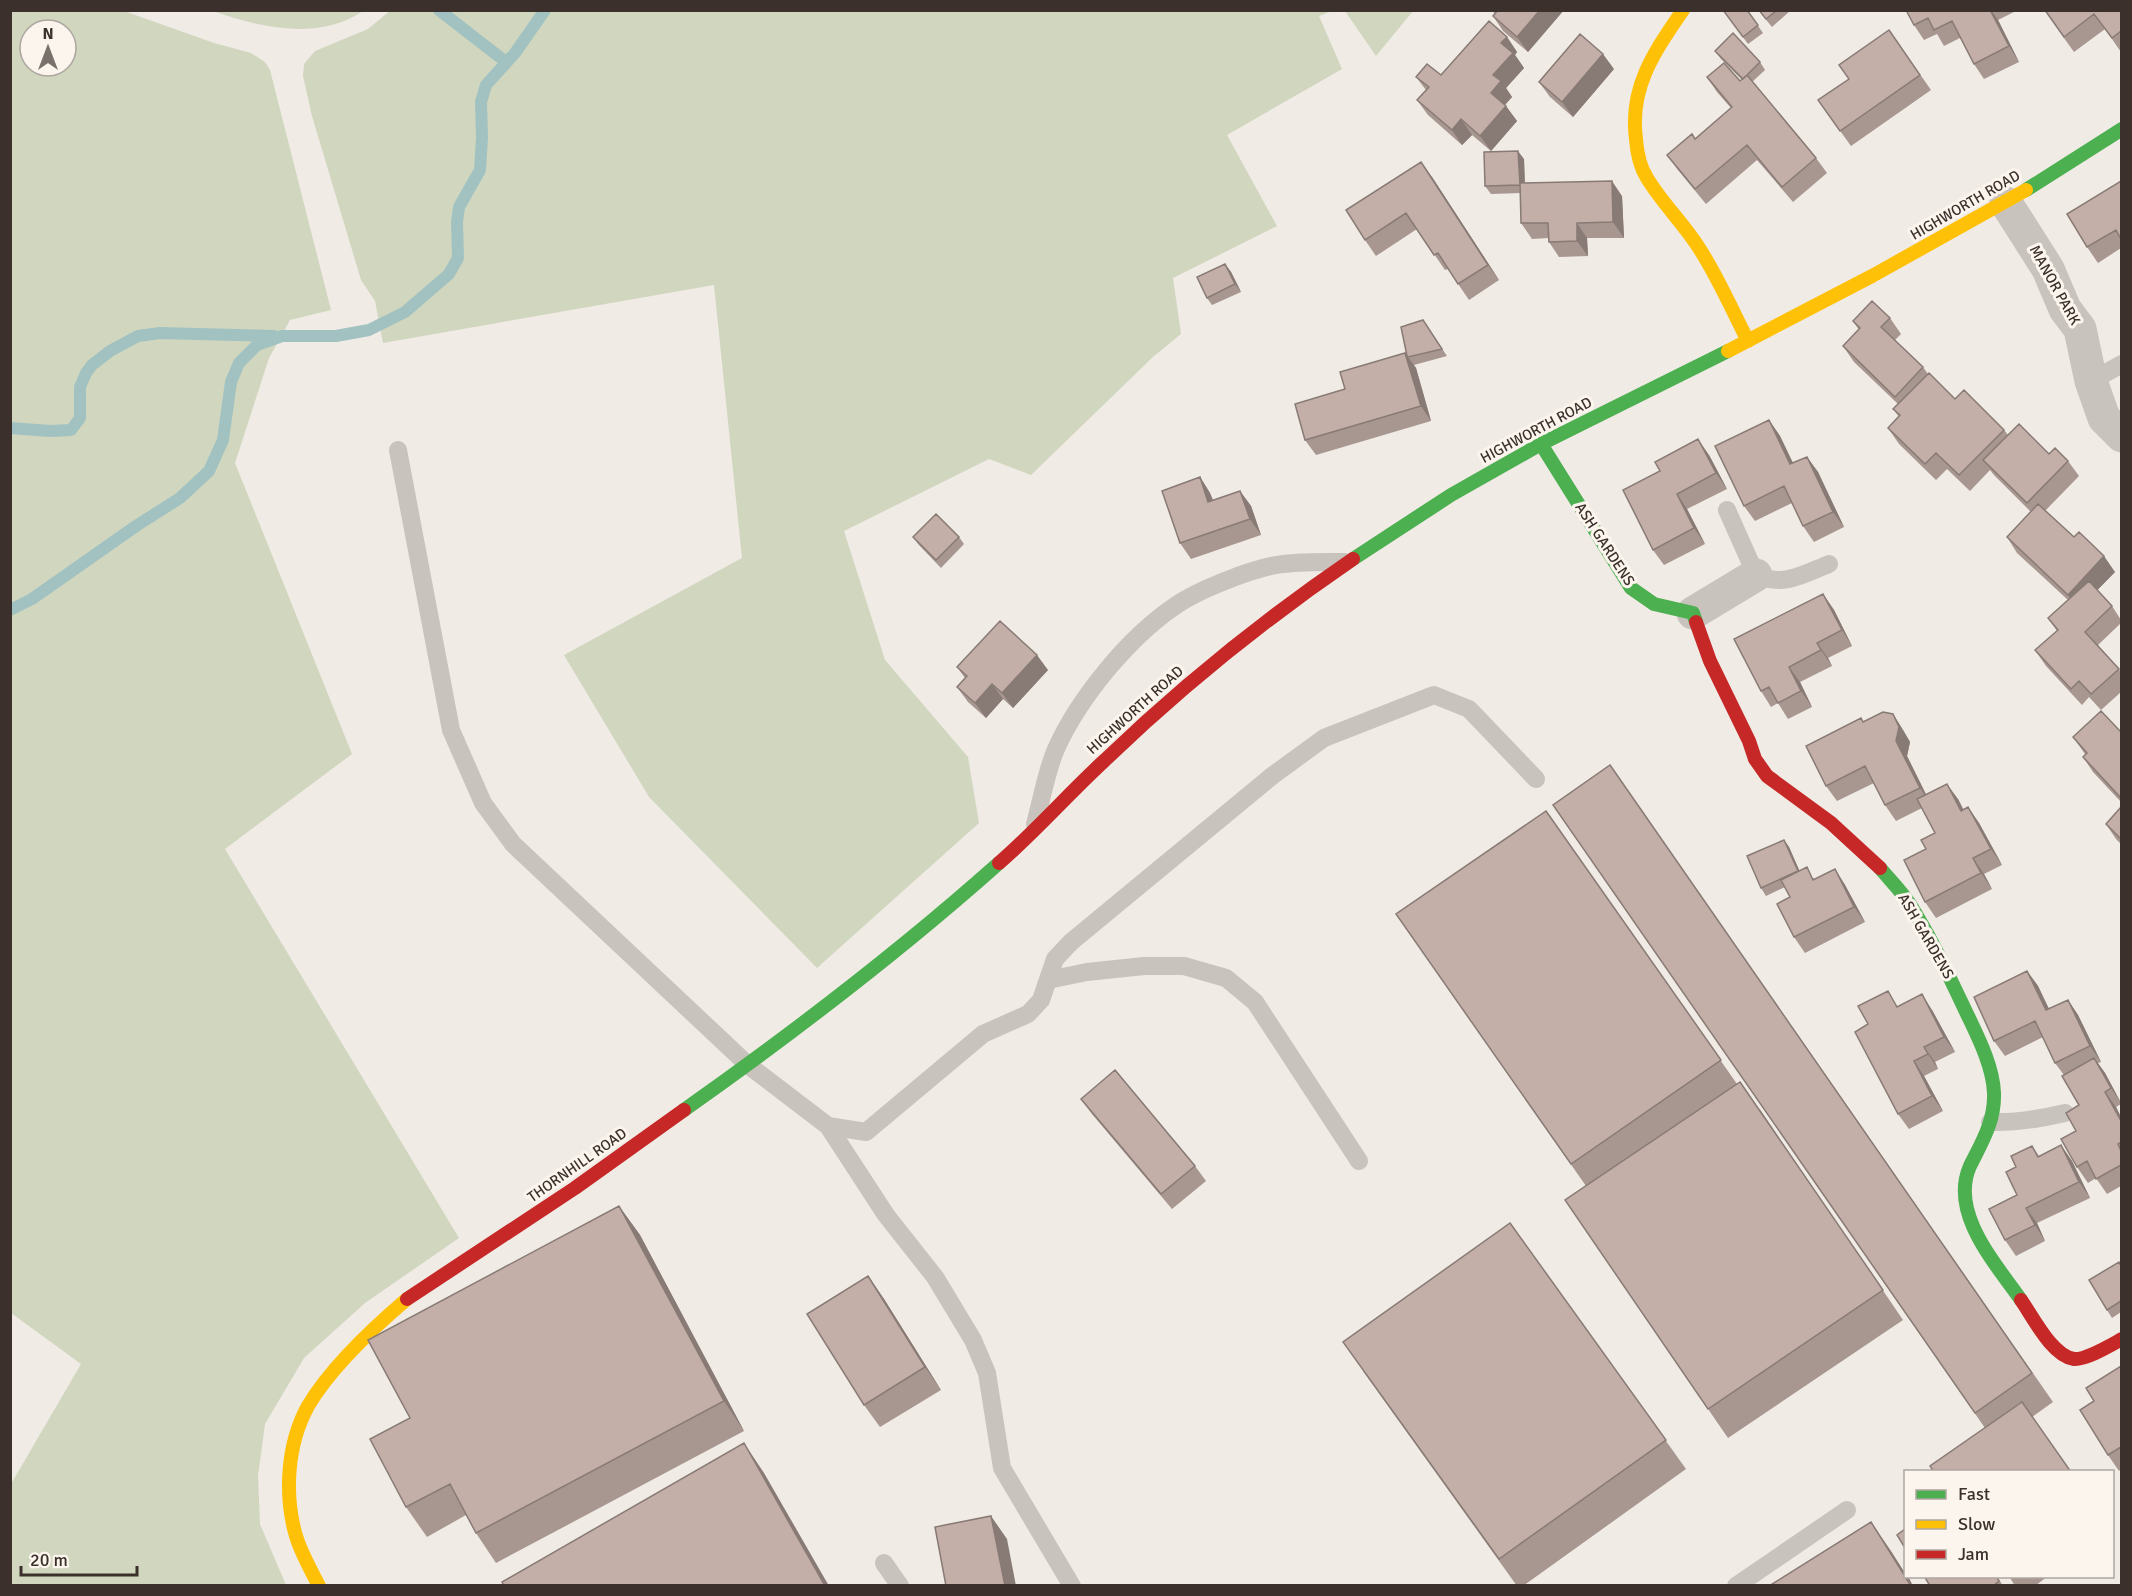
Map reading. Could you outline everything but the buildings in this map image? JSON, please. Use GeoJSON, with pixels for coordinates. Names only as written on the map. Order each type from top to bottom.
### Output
{"type":"FeatureCollection","features":[{"type":"Feature","properties":{"kind":"street"},"geometry":{"type":"LineString","coordinates":[[1683,10],[1659,44],[1641,80],[1634,116],[1638,157],[1646,177],[1699,249],[1748,341]]}},
{"type":"Feature","properties":{"kind":"street","name":"HIGHWORTH ROAD"},"geometry":{"type":"LineString","coordinates":[[1027,837],[1102,761],[1199,675],[1306,591],[1451,495],[1541,444],[1748,341],[2006,203],[2121,129]]}},
{"type":"Feature","properties":{"kind":"street","name":"MANOR PARK"},"geometry":{"type":"LineString","coordinates":[[2006,203],[2048,268],[2065,309],[2080,329],[2091,381],[2104,418],[2121,436]]}},
{"type":"Feature","properties":{"kind":"street","name":"ASH GARDENS"},"geometry":{"type":"LineString","coordinates":[[1541,444],[1631,588],[1654,604],[1693,614],[1724,692],[1749,741],[1755,759],[1767,776],[1831,824],[1875,862],[1908,902],[1946,968],[1980,1042],[1994,1094],[1988,1132],[1969,1169],[1965,1201],[1968,1215],[1984,1247],[2058,1353],[2075,1359],[2121,1339]]}},
{"type":"Feature","properties":{"kind":"street"},"geometry":{"type":"LineString","coordinates":[[1693,614],[1756,575]]}},
{"type":"Feature","properties":{"kind":"street","name":"THORNHILL ROAD"},"geometry":{"type":"LineString","coordinates":[[320,1586],[296,1537],[290,1502],[289,1473],[294,1444],[308,1407],[348,1355],[408,1298],[575,1188],[748,1065],[866,976],[935,920],[1027,837]]}},
{"type":"Feature","properties":{"kind":"lane"},"geometry":{"type":"LineString","coordinates":[[2091,381],[2121,364]]}},
{"type":"Feature","properties":{"kind":"lane"},"geometry":{"type":"LineString","coordinates":[[398,450],[451,730],[483,803],[513,844],[748,1065],[828,1126],[886,1215],[935,1277],[973,1340],[987,1372],[1002,1468],[1072,1586]]}},
{"type":"Feature","properties":{"kind":"lane"},"geometry":{"type":"LineString","coordinates":[[1727,510],[1756,575],[1779,581],[1794,579],[1828,564]]}},
{"type":"Feature","properties":{"kind":"lane"},"geometry":{"type":"LineString","coordinates":[[1027,837],[1055,752],[1072,719],[1114,661],[1144,632],[1175,606],[1243,575],[1274,566],[1300,562],[1348,562]]}},
{"type":"Feature","properties":{"kind":"lane"},"geometry":{"type":"LineString","coordinates":[[828,1126],[866,1132],[983,1034],[1029,1014],[1041,1000],[1055,959],[1071,942],[1272,776],[1324,738],[1434,695],[1469,709],[1536,779]]}},
{"type":"Feature","properties":{"kind":"lane"},"geometry":{"type":"LineString","coordinates":[[1048,980],[1087,972],[1144,966],[1184,966],[1227,978],[1255,1002],[1359,1161]]}},
{"type":"Feature","properties":{"kind":"lane"},"geometry":{"type":"LineString","coordinates":[[1990,1122],[2012,1123],[2065,1113]]}},
{"type":"Feature","properties":{"kind":"lane"},"geometry":{"type":"LineString","coordinates":[[1736,1586],[1847,1510]]}},
{"type":"Feature","properties":{"kind":"lane"},"geometry":{"type":"LineString","coordinates":[[884,1563],[900,1586]]}},
{"type":"Feature","properties":{"kind":"green space"},"geometry":{"type":"Polygon","coordinates":[[[11,10],[124,11],[214,43],[251,53],[265,62],[270,70],[331,310],[290,320],[269,358],[235,463],[352,754],[225,849],[459,1238],[365,1303],[304,1358],[265,1424],[258,1476],[260,1524],[286,1585],[11,1585],[11,1484],[81,1364],[11,1313],[11,10]]]}},
{"type":"Feature","properties":{"kind":"green space"},"geometry":{"type":"Polygon","coordinates":[[[391,10],[1332,11],[1319,16],[1342,69],[1227,135],[1277,226],[1173,278],[1181,334],[1154,356],[1031,475],[989,459],[844,531],[885,660],[968,757],[979,823],[817,968],[649,797],[564,655],[742,558],[714,285],[383,343],[375,301],[361,280],[312,116],[303,76],[304,64],[315,51],[368,29],[391,10]]]}},
{"type":"Feature","properties":{"kind":"green space"},"geometry":{"type":"Polygon","coordinates":[[[213,11],[363,11],[328,26],[289,29],[250,22],[213,11]]]}},
{"type":"Feature","properties":{"kind":"green space"},"geometry":{"type":"Polygon","coordinates":[[[1345,11],[1413,11],[1376,56],[1345,11]]]}},
{"type":"Feature","properties":{"kind":"waterway"},"geometry":{"type":"LineString","coordinates":[[439,10],[506,62]]}},
{"type":"Feature","properties":{"kind":"waterway"},"geometry":{"type":"LineString","coordinates":[[10,610],[32,599],[180,498],[209,471],[223,440],[231,382],[239,363],[257,345],[282,336],[336,336],[369,330],[405,312],[449,274],[458,258],[459,207],[480,170],[481,102],[486,85],[515,53],[545,10]]}},
{"type":"Feature","properties":{"kind":"waterway"},"geometry":{"type":"LineString","coordinates":[[10,428],[71,430],[80,418],[80,387],[86,373],[92,365],[110,351],[138,336],[160,333],[274,336]]}},
{"type":"Feature","properties":{"kind":"traffic: fast"},"geometry":{"type":"LineString","coordinates":[[2026,190],[2122,129]]}},
{"type":"Feature","properties":{"kind":"traffic: fast"},"geometry":{"type":"LineString","coordinates":[[1353,559],[1451,495],[1541,444],[1728,351]]}},
{"type":"Feature","properties":{"kind":"traffic: fast"},"geometry":{"type":"LineString","coordinates":[[1541,444],[1631,588],[1654,604],[1693,613],[1696,622]]}},
{"type":"Feature","properties":{"kind":"traffic: fast"},"geometry":{"type":"LineString","coordinates":[[684,1110],[845,991],[999,863]]}},
{"type":"Feature","properties":{"kind":"traffic: fast"},"geometry":{"type":"LineString","coordinates":[[1880,868],[1906,899],[1925,930],[1972,1025],[1988,1063],[1993,1083],[1994,1103],[1987,1131],[1970,1166],[1965,1184],[1966,1202],[1970,1220],[1978,1237],[2021,1300]]}},
{"type":"Feature","properties":{"kind":"traffic: slow"},"geometry":{"type":"LineString","coordinates":[[1683,10],[1654,55],[1640,86],[1635,120],[1638,155],[1647,178],[1706,259],[1748,341]]}},
{"type":"Feature","properties":{"kind":"traffic: slow"},"geometry":{"type":"LineString","coordinates":[[1728,351],[1872,276],[2026,190]]}},
{"type":"Feature","properties":{"kind":"traffic: slow"},"geometry":{"type":"LineString","coordinates":[[319,1586],[301,1549],[292,1520],[289,1487],[296,1437],[308,1406],[328,1377],[367,1335],[407,1299]]}},
{"type":"Feature","properties":{"kind":"traffic: jam"},"geometry":{"type":"LineString","coordinates":[[999,863],[1133,734],[1193,680],[1288,605],[1353,559]]}},
{"type":"Feature","properties":{"kind":"traffic: jam"},"geometry":{"type":"LineString","coordinates":[[1696,622],[1710,661],[1749,741],[1755,759],[1767,776],[1831,823],[1880,868]]}},
{"type":"Feature","properties":{"kind":"traffic: jam"},"geometry":{"type":"LineString","coordinates":[[407,1299],[575,1188],[684,1110]]}},
{"type":"Feature","properties":{"kind":"traffic: jam"},"geometry":{"type":"LineString","coordinates":[[2021,1300],[2044,1335],[2058,1351],[2066,1356],[2079,1359],[2122,1339]]}}]}
